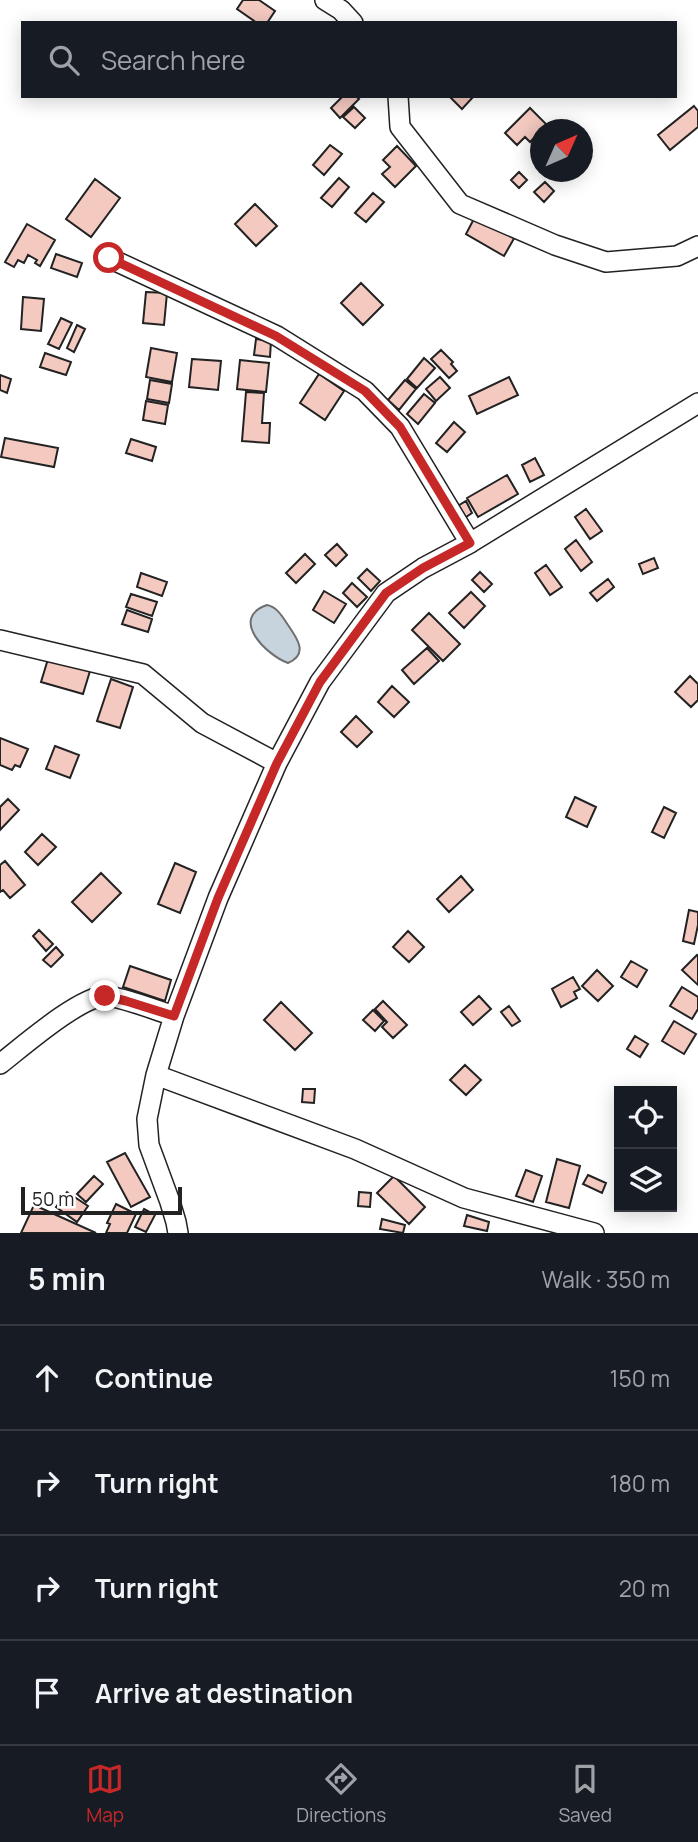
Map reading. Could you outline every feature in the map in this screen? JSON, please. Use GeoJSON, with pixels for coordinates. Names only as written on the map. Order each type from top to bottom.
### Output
{"type":"FeatureCollection","features":[{"type":"Feature","properties":{"kind":"street"},"geometry":{"type":"LineString","coordinates":[[325,0],[341,10],[351,21]]}},
{"type":"Feature","properties":{"kind":"street"},"geometry":{"type":"LineString","coordinates":[[398,98],[400,127],[460,204],[555,245],[606,262],[677,256],[698,246]]}},
{"type":"Feature","properties":{"kind":"street"},"geometry":{"type":"LineString","coordinates":[[109,258],[276,336],[365,391],[400,427],[470,543]]}},
{"type":"Feature","properties":{"kind":"street"},"geometry":{"type":"LineString","coordinates":[[178,1233],[170,1202],[149,1145],[147,1119],[156,1075],[174,1016],[218,898],[277,763],[320,682],[386,593],[423,568],[470,543],[698,403]]}},
{"type":"Feature","properties":{"kind":"street"},"geometry":{"type":"LineString","coordinates":[[0,640],[143,674],[202,723],[277,763]]}},
{"type":"Feature","properties":{"kind":"street"},"geometry":{"type":"LineString","coordinates":[[0,1065],[78,1005],[105,996],[174,1016]]}},
{"type":"Feature","properties":{"kind":"street"},"geometry":{"type":"LineString","coordinates":[[156,1075],[355,1149],[464,1198],[594,1233]]}},
{"type":"Feature","properties":{"kind":"shaded area"},"geometry":{"type":"Polygon","coordinates":[[[267,605],[279,612],[297,640],[300,650],[288,663],[262,645],[251,627],[251,618],[256,611],[267,605]]]}},
{"type":"Feature","properties":{"kind":"building"},"geometry":{"type":"Polygon","coordinates":[[[243,0],[259,0],[275,11],[268,21],[254,21],[237,9],[243,0]]]}},
{"type":"Feature","properties":{"kind":"building"},"geometry":{"type":"Polygon","coordinates":[[[341,98],[359,99],[340,118],[331,108],[341,98]]]}},
{"type":"Feature","properties":{"kind":"building"},"geometry":{"type":"Polygon","coordinates":[[[451,98],[472,98],[462,109],[451,98]]]}},
{"type":"Feature","properties":{"kind":"building"},"geometry":{"type":"Polygon","coordinates":[[[694,106],[698,111],[698,127],[670,150],[658,135],[694,106]]]}},
{"type":"Feature","properties":{"kind":"building"},"geometry":{"type":"Polygon","coordinates":[[[354,107],[365,118],[355,128],[343,117],[354,107]]]}},
{"type":"Feature","properties":{"kind":"building"},"geometry":{"type":"Polygon","coordinates":[[[530,108],[541,119],[530,119],[530,142],[525,137],[517,145],[505,133],[530,108]]]}},
{"type":"Feature","properties":{"kind":"building"},"geometry":{"type":"Polygon","coordinates":[[[330,145],[342,154],[324,175],[313,165],[330,145]]]}},
{"type":"Feature","properties":{"kind":"building"},"geometry":{"type":"Polygon","coordinates":[[[397,146],[416,166],[395,187],[382,174],[390,167],[383,160],[397,146]]]}},
{"type":"Feature","properties":{"kind":"building"},"geometry":{"type":"Polygon","coordinates":[[[519,172],[527,180],[519,188],[511,180],[519,172]]]}},
{"type":"Feature","properties":{"kind":"building"},"geometry":{"type":"Polygon","coordinates":[[[339,178],[349,187],[332,207],[321,198],[339,178]]]}},
{"type":"Feature","properties":{"kind":"building"},"geometry":{"type":"Polygon","coordinates":[[[95,179],[120,198],[91,237],[66,219],[95,179]]]}},
{"type":"Feature","properties":{"kind":"building"},"geometry":{"type":"Polygon","coordinates":[[[545,182],[554,191],[544,202],[534,192],[545,182]]]}},
{"type":"Feature","properties":{"kind":"building"},"geometry":{"type":"Polygon","coordinates":[[[373,193],[384,202],[366,222],[355,213],[373,193]]]}},
{"type":"Feature","properties":{"kind":"building"},"geometry":{"type":"Polygon","coordinates":[[[255,204],[277,226],[256,246],[235,224],[255,204]]]}},
{"type":"Feature","properties":{"kind":"building"},"geometry":{"type":"Polygon","coordinates":[[[477,213],[516,235],[504,256],[466,234],[477,213]]]}},
{"type":"Feature","properties":{"kind":"building"},"geometry":{"type":"Polygon","coordinates":[[[27,224],[55,240],[40,266],[35,263],[37,260],[28,255],[24,263],[18,260],[14,267],[5,262],[27,224]]]}},
{"type":"Feature","properties":{"kind":"building"},"geometry":{"type":"Polygon","coordinates":[[[56,254],[82,263],[77,277],[51,268],[56,254]]]}},
{"type":"Feature","properties":{"kind":"building"},"geometry":{"type":"Polygon","coordinates":[[[361,283],[383,305],[363,325],[341,303],[361,283]]]}},
{"type":"Feature","properties":{"kind":"building"},"geometry":{"type":"Polygon","coordinates":[[[146,292],[167,293],[164,325],[143,323],[146,292]]]}},
{"type":"Feature","properties":{"kind":"building"},"geometry":{"type":"Polygon","coordinates":[[[23,297],[44,299],[41,331],[21,329],[23,297]]]}},
{"type":"Feature","properties":{"kind":"building"},"geometry":{"type":"Polygon","coordinates":[[[61,318],[72,323],[59,349],[48,344],[61,318]]]}},
{"type":"Feature","properties":{"kind":"building"},"geometry":{"type":"Polygon","coordinates":[[[77,325],[85,329],[74,352],[67,348],[77,325]]]}},
{"type":"Feature","properties":{"kind":"building"},"geometry":{"type":"Polygon","coordinates":[[[256,339],[271,341],[270,357],[254,355],[256,339]]]}},
{"type":"Feature","properties":{"kind":"building"},"geometry":{"type":"Polygon","coordinates":[[[151,348],[177,353],[172,382],[146,377],[151,348]]]}},
{"type":"Feature","properties":{"kind":"building"},"geometry":{"type":"Polygon","coordinates":[[[441,350],[453,362],[451,364],[457,371],[449,378],[431,359],[441,350]]]}},
{"type":"Feature","properties":{"kind":"building"},"geometry":{"type":"Polygon","coordinates":[[[45,353],[71,362],[66,375],[40,367],[45,353]]]}},
{"type":"Feature","properties":{"kind":"building"},"geometry":{"type":"Polygon","coordinates":[[[424,358],[435,368],[417,388],[407,379],[424,358]]]}},
{"type":"Feature","properties":{"kind":"building"},"geometry":{"type":"Polygon","coordinates":[[[192,359],[221,361],[218,390],[189,387],[192,359]]]}},
{"type":"Feature","properties":{"kind":"building"},"geometry":{"type":"Polygon","coordinates":[[[240,360],[269,363],[266,392],[237,389],[240,360]]]}},
{"type":"Feature","properties":{"kind":"building"},"geometry":{"type":"Polygon","coordinates":[[[319,374],[344,391],[325,420],[300,403],[319,374]]]}},
{"type":"Feature","properties":{"kind":"building"},"geometry":{"type":"Polygon","coordinates":[[[0,375],[11,379],[7,393],[0,390],[0,375]]]}},
{"type":"Feature","properties":{"kind":"building"},"geometry":{"type":"Polygon","coordinates":[[[440,377],[450,388],[436,401],[426,389],[440,377]]]}},
{"type":"Feature","properties":{"kind":"building"},"geometry":{"type":"Polygon","coordinates":[[[509,377],[518,395],[477,414],[469,396],[509,377]]]}},
{"type":"Feature","properties":{"kind":"building"},"geometry":{"type":"Polygon","coordinates":[[[150,380],[172,384],[169,403],[147,399],[150,380]]]}},
{"type":"Feature","properties":{"kind":"building"},"geometry":{"type":"Polygon","coordinates":[[[405,380],[416,389],[399,410],[388,400],[405,380]]]}},
{"type":"Feature","properties":{"kind":"building"},"geometry":{"type":"Polygon","coordinates":[[[246,392],[264,393],[262,423],[270,423],[269,443],[242,441],[246,392]]]}},
{"type":"Feature","properties":{"kind":"building"},"geometry":{"type":"Polygon","coordinates":[[[424,394],[435,403],[418,424],[407,414],[424,394]]]}},
{"type":"Feature","properties":{"kind":"building"},"geometry":{"type":"Polygon","coordinates":[[[146,401],[168,405],[165,424],[143,420],[146,401]]]}},
{"type":"Feature","properties":{"kind":"building"},"geometry":{"type":"Polygon","coordinates":[[[454,422],[465,432],[447,452],[436,443],[454,422]]]}},
{"type":"Feature","properties":{"kind":"building"},"geometry":{"type":"Polygon","coordinates":[[[5,438],[58,448],[54,467],[1,457],[5,438]]]}},
{"type":"Feature","properties":{"kind":"building"},"geometry":{"type":"Polygon","coordinates":[[[131,439],[156,447],[152,461],[126,453],[131,439]]]}},
{"type":"Feature","properties":{"kind":"building"},"geometry":{"type":"Polygon","coordinates":[[[535,458],[544,475],[530,482],[522,465],[535,458]]]}},
{"type":"Feature","properties":{"kind":"building"},"geometry":{"type":"Polygon","coordinates":[[[507,475],[518,494],[478,517],[467,498],[507,475]]]}},
{"type":"Feature","properties":{"kind":"building"},"geometry":{"type":"Polygon","coordinates":[[[466,501],[472,513],[463,519],[456,507],[466,501]]]}},
{"type":"Feature","properties":{"kind":"building"},"geometry":{"type":"Polygon","coordinates":[[[586,509],[602,531],[590,539],[575,517],[586,509]]]}},
{"type":"Feature","properties":{"kind":"building"},"geometry":{"type":"Polygon","coordinates":[[[576,540],[592,562],[581,571],[565,549],[576,540]]]}},
{"type":"Feature","properties":{"kind":"building"},"geometry":{"type":"Polygon","coordinates":[[[337,544],[347,555],[336,566],[325,555],[337,544]]]}},
{"type":"Feature","properties":{"kind":"building"},"geometry":{"type":"Polygon","coordinates":[[[305,554],[315,564],[296,583],[286,573],[305,554]]]}},
{"type":"Feature","properties":{"kind":"building"},"geometry":{"type":"Polygon","coordinates":[[[654,558],[658,568],[643,574],[639,564],[654,558]]]}},
{"type":"Feature","properties":{"kind":"building"},"geometry":{"type":"Polygon","coordinates":[[[546,565],[562,587],[550,595],[535,573],[546,565]]]}},
{"type":"Feature","properties":{"kind":"building"},"geometry":{"type":"Polygon","coordinates":[[[367,569],[380,581],[371,591],[358,578],[367,569]]]}},
{"type":"Feature","properties":{"kind":"building"},"geometry":{"type":"Polygon","coordinates":[[[480,572],[492,584],[484,592],[472,580],[480,572]]]}},
{"type":"Feature","properties":{"kind":"building"},"geometry":{"type":"Polygon","coordinates":[[[141,573],[167,582],[162,596],[137,587],[141,573]]]}},
{"type":"Feature","properties":{"kind":"building"},"geometry":{"type":"Polygon","coordinates":[[[608,579],[614,587],[597,601],[590,593],[608,579]]]}},
{"type":"Feature","properties":{"kind":"building"},"geometry":{"type":"Polygon","coordinates":[[[352,583],[367,597],[357,607],[343,593],[352,583]]]}},
{"type":"Feature","properties":{"kind":"building"},"geometry":{"type":"Polygon","coordinates":[[[324,591],[346,604],[334,623],[313,610],[324,591]]]}},
{"type":"Feature","properties":{"kind":"building"},"geometry":{"type":"Polygon","coordinates":[[[471,592],[485,606],[464,628],[449,613],[471,592]]]}},
{"type":"Feature","properties":{"kind":"building"},"geometry":{"type":"Polygon","coordinates":[[[131,594],[157,602],[152,616],[126,607],[131,594]]]}},
{"type":"Feature","properties":{"kind":"building"},"geometry":{"type":"Polygon","coordinates":[[[127,610],[152,619],[148,632],[122,624],[127,610]]]}},
{"type":"Feature","properties":{"kind":"building"},"geometry":{"type":"Polygon","coordinates":[[[429,613],[460,644],[443,661],[412,630],[429,613]]]}},
{"type":"Feature","properties":{"kind":"building"},"geometry":{"type":"Polygon","coordinates":[[[427,648],[439,661],[414,684],[402,670],[427,648]]]}},
{"type":"Feature","properties":{"kind":"building"},"geometry":{"type":"Polygon","coordinates":[[[48,659],[90,671],[83,694],[41,682],[48,659]]]}},
{"type":"Feature","properties":{"kind":"building"},"geometry":{"type":"Polygon","coordinates":[[[690,676],[698,684],[698,700],[691,707],[675,692],[690,676]]]}},
{"type":"Feature","properties":{"kind":"building"},"geometry":{"type":"Polygon","coordinates":[[[111,679],[133,687],[120,728],[97,721],[111,679]]]}},
{"type":"Feature","properties":{"kind":"building"},"geometry":{"type":"Polygon","coordinates":[[[392,686],[409,702],[394,717],[378,702],[392,686]]]}},
{"type":"Feature","properties":{"kind":"building"},"geometry":{"type":"Polygon","coordinates":[[[356,716],[372,732],[357,747],[341,732],[356,716]]]}},
{"type":"Feature","properties":{"kind":"building"},"geometry":{"type":"Polygon","coordinates":[[[0,738],[28,749],[20,767],[15,765],[12,770],[0,765],[0,738]]]}},
{"type":"Feature","properties":{"kind":"building"},"geometry":{"type":"Polygon","coordinates":[[[55,746],[79,755],[70,778],[46,769],[55,746]]]}},
{"type":"Feature","properties":{"kind":"building"},"geometry":{"type":"Polygon","coordinates":[[[575,797],[596,807],[587,827],[566,817],[575,797]]]}},
{"type":"Feature","properties":{"kind":"building"},"geometry":{"type":"Polygon","coordinates":[[[8,799],[19,810],[0,830],[0,807],[8,799]]]}},
{"type":"Feature","properties":{"kind":"building"},"geometry":{"type":"Polygon","coordinates":[[[664,807],[676,813],[664,838],[652,832],[664,807]]]}},
{"type":"Feature","properties":{"kind":"building"},"geometry":{"type":"Polygon","coordinates":[[[42,834],[56,847],[38,865],[25,852],[42,834]]]}},
{"type":"Feature","properties":{"kind":"building"},"geometry":{"type":"Polygon","coordinates":[[[5,861],[25,885],[10,898],[3,890],[0,892],[0,865],[5,861]]]}},
{"type":"Feature","properties":{"kind":"building"},"geometry":{"type":"Polygon","coordinates":[[[175,863],[196,872],[180,913],[158,904],[175,863]]]}},
{"type":"Feature","properties":{"kind":"building"},"geometry":{"type":"Polygon","coordinates":[[[101,873],[121,893],[92,922],[72,902],[101,873]]]}},
{"type":"Feature","properties":{"kind":"building"},"geometry":{"type":"Polygon","coordinates":[[[461,876],[473,890],[449,912],[437,899],[461,876]]]}},
{"type":"Feature","properties":{"kind":"building"},"geometry":{"type":"Polygon","coordinates":[[[689,910],[698,912],[694,944],[683,941],[689,910]]]}},
{"type":"Feature","properties":{"kind":"building"},"geometry":{"type":"Polygon","coordinates":[[[39,930],[53,944],[46,951],[33,936],[39,930]]]}},
{"type":"Feature","properties":{"kind":"building"},"geometry":{"type":"Polygon","coordinates":[[[408,931],[424,947],[409,962],[393,947],[408,931]]]}},
{"type":"Feature","properties":{"kind":"building"},"geometry":{"type":"Polygon","coordinates":[[[56,947],[63,955],[51,967],[43,960],[56,947]]]}},
{"type":"Feature","properties":{"kind":"building"},"geometry":{"type":"Polygon","coordinates":[[[698,956],[698,985],[682,970],[698,956]]]}},
{"type":"Feature","properties":{"kind":"building"},"geometry":{"type":"Polygon","coordinates":[[[631,961],[647,970],[637,987],[621,977],[631,961]]]}},
{"type":"Feature","properties":{"kind":"building"},"geometry":{"type":"Polygon","coordinates":[[[130,966],[171,980],[165,1001],[123,987],[130,966]]]}},
{"type":"Feature","properties":{"kind":"building"},"geometry":{"type":"Polygon","coordinates":[[[597,970],[613,986],[598,1001],[582,986],[597,970]]]}},
{"type":"Feature","properties":{"kind":"building"},"geometry":{"type":"Polygon","coordinates":[[[573,977],[580,989],[574,992],[577,998],[561,1007],[552,989],[573,977]]]}},
{"type":"Feature","properties":{"kind":"building"},"geometry":{"type":"Polygon","coordinates":[[[682,987],[698,997],[698,1009],[692,1019],[670,1006],[682,987]]]}},
{"type":"Feature","properties":{"kind":"building"},"geometry":{"type":"Polygon","coordinates":[[[479,996],[491,1009],[473,1025],[461,1012],[479,996]]]}},
{"type":"Feature","properties":{"kind":"building"},"geometry":{"type":"Polygon","coordinates":[[[383,1001],[407,1025],[393,1038],[382,1027],[387,1022],[375,1009],[383,1001]]]}},
{"type":"Feature","properties":{"kind":"building"},"geometry":{"type":"Polygon","coordinates":[[[281,1002],[312,1033],[295,1050],[264,1020],[281,1002]]]}},
{"type":"Feature","properties":{"kind":"building"},"geometry":{"type":"Polygon","coordinates":[[[509,1006],[520,1021],[512,1026],[501,1012],[509,1006]]]}},
{"type":"Feature","properties":{"kind":"building"},"geometry":{"type":"Polygon","coordinates":[[[373,1010],[384,1021],[375,1031],[363,1020],[373,1010]]]}},
{"type":"Feature","properties":{"kind":"building"},"geometry":{"type":"Polygon","coordinates":[[[674,1021],[696,1034],[684,1054],[662,1041],[674,1021]]]}},
{"type":"Feature","properties":{"kind":"building"},"geometry":{"type":"Polygon","coordinates":[[[635,1036],[648,1044],[640,1057],[627,1049],[635,1036]]]}},
{"type":"Feature","properties":{"kind":"building"},"geometry":{"type":"Polygon","coordinates":[[[465,1065],[481,1080],[466,1095],[450,1080],[465,1065]]]}},
{"type":"Feature","properties":{"kind":"building"},"geometry":{"type":"Polygon","coordinates":[[[303,1089],[315,1089],[314,1103],[302,1102],[303,1089]]]}},
{"type":"Feature","properties":{"kind":"building"},"geometry":{"type":"Polygon","coordinates":[[[125,1153],[150,1197],[131,1207],[107,1162],[125,1153]]]}},
{"type":"Feature","properties":{"kind":"building"},"geometry":{"type":"Polygon","coordinates":[[[557,1159],[580,1166],[569,1208],[546,1202],[557,1159]]]}},
{"type":"Feature","properties":{"kind":"building"},"geometry":{"type":"Polygon","coordinates":[[[526,1170],[542,1176],[533,1202],[516,1196],[526,1170]]]}},
{"type":"Feature","properties":{"kind":"building"},"geometry":{"type":"Polygon","coordinates":[[[588,1175],[606,1183],[602,1193],[583,1184],[588,1175]]]}},
{"type":"Feature","properties":{"kind":"building"},"geometry":{"type":"Polygon","coordinates":[[[94,1176],[103,1184],[86,1202],[77,1194],[94,1176]]]}},
{"type":"Feature","properties":{"kind":"building"},"geometry":{"type":"Polygon","coordinates":[[[394,1176],[425,1207],[409,1224],[377,1193],[394,1176]]]}},
{"type":"Feature","properties":{"kind":"building"},"geometry":{"type":"Polygon","coordinates":[[[67,1192],[88,1206],[77,1222],[56,1207],[67,1192]]]}},
{"type":"Feature","properties":{"kind":"building"},"geometry":{"type":"Polygon","coordinates":[[[359,1192],[371,1193],[370,1207],[358,1206],[359,1192]]]}},
{"type":"Feature","properties":{"kind":"building"},"geometry":{"type":"Polygon","coordinates":[[[116,1204],[136,1214],[127,1233],[106,1233],[110,1224],[107,1223],[116,1204]]]}},
{"type":"Feature","properties":{"kind":"building"},"geometry":{"type":"Polygon","coordinates":[[[34,1205],[96,1233],[21,1233],[34,1205]]]}},
{"type":"Feature","properties":{"kind":"building"},"geometry":{"type":"Polygon","coordinates":[[[144,1209],[155,1215],[146,1232],[135,1227],[144,1209]]]}},
{"type":"Feature","properties":{"kind":"building"},"geometry":{"type":"Polygon","coordinates":[[[467,1215],[489,1222],[487,1231],[464,1226],[467,1215]]]}},
{"type":"Feature","properties":{"kind":"building"},"geometry":{"type":"Polygon","coordinates":[[[382,1219],[405,1225],[403,1233],[380,1229],[382,1219]]]}},
{"type":"Feature","properties":{"kind":"route"},"geometry":{"type":"LineString","coordinates":[[105,996],[174,1016],[218,898],[277,763],[320,682],[386,593],[423,568],[470,543],[400,427],[365,391],[276,336],[109,258]]}}]}
